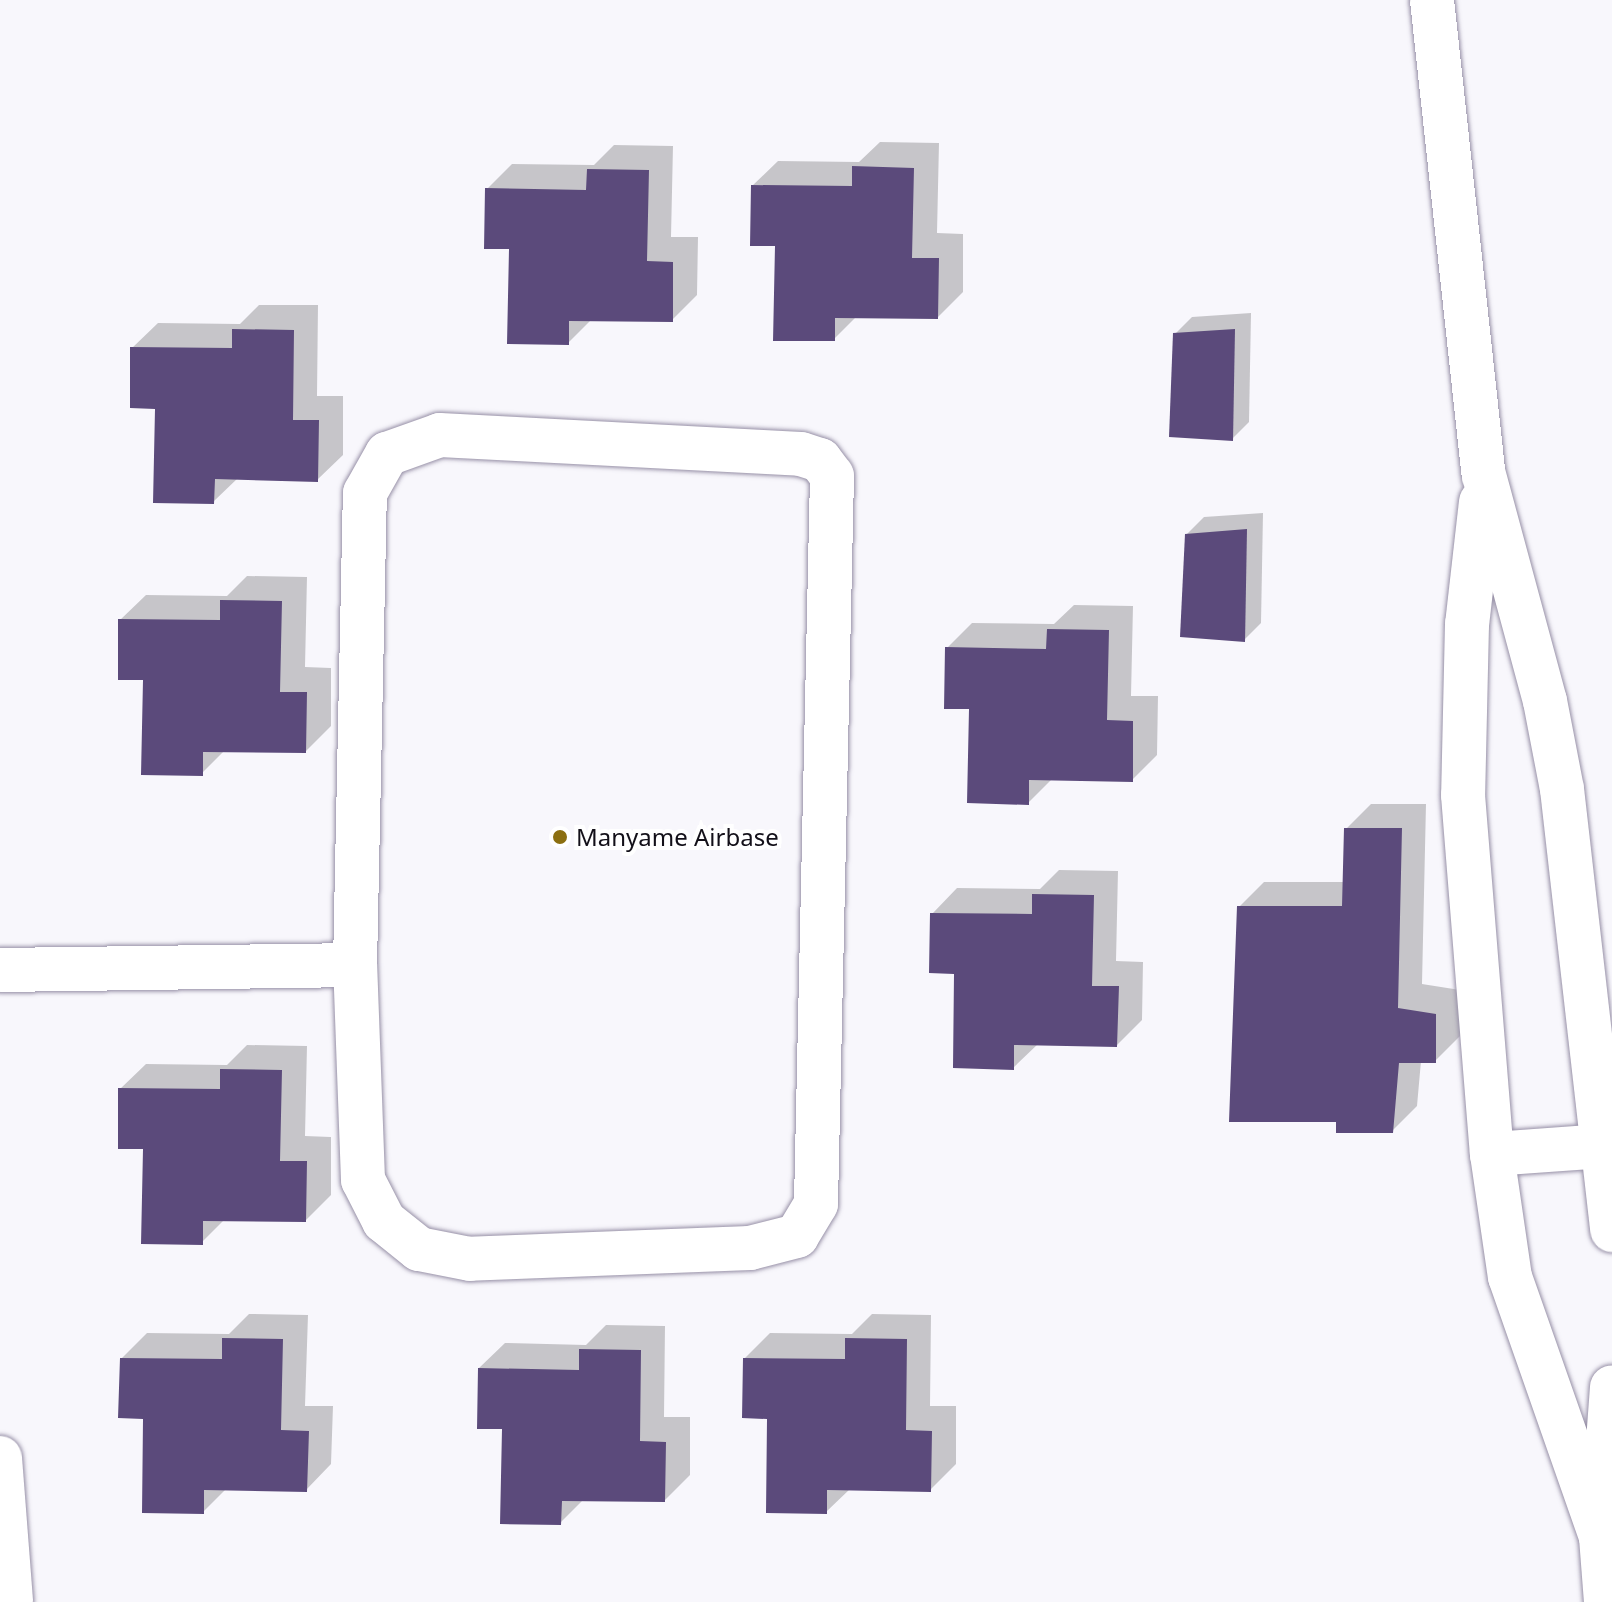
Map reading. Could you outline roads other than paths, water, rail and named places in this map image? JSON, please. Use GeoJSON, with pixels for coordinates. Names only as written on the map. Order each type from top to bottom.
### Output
{"type":"FeatureCollection","features":[{"type":"Feature","properties":{"kind":"street"},"geometry":{"type":"LineString","coordinates":[[1432,0],[1484,475],[1545,701],[1562,789],[1612,1230]]}},
{"type":"Feature","properties":{"kind":"street"},"geometry":{"type":"LineString","coordinates":[[440,435],[801,454],[820,460],[832,476],[834,492],[816,1204],[797,1236],[750,1248],[470,1259],[419,1249],[384,1221],[363,1180],[355,965],[365,493],[387,454],[440,435]]}},
{"type":"Feature","properties":{"kind":"street"},"geometry":{"type":"LineString","coordinates":[[1484,475],[1467,624],[1463,795],[1492,1154],[1510,1277],[1601,1537]]}},
{"type":"Feature","properties":{"kind":"street"},"geometry":{"type":"LineString","coordinates":[[0,970],[355,965]]}},
{"type":"Feature","properties":{"kind":"street"},"geometry":{"type":"LineString","coordinates":[[1492,1154],[1603,1146]]}},
{"type":"Feature","properties":{"kind":"street"},"geometry":{"type":"LineString","coordinates":[[1606,1602],[1601,1537],[1612,1387]]}},
{"type":"Feature","properties":{"kind":"street"},"geometry":{"type":"LineString","coordinates":[[0,1458],[11,1602]]}},
{"type":"Feature","properties":{"kind":"place","name":"Manyame Airbase"},"geometry":{"type":"Point","coordinates":[560,837]}}]}
